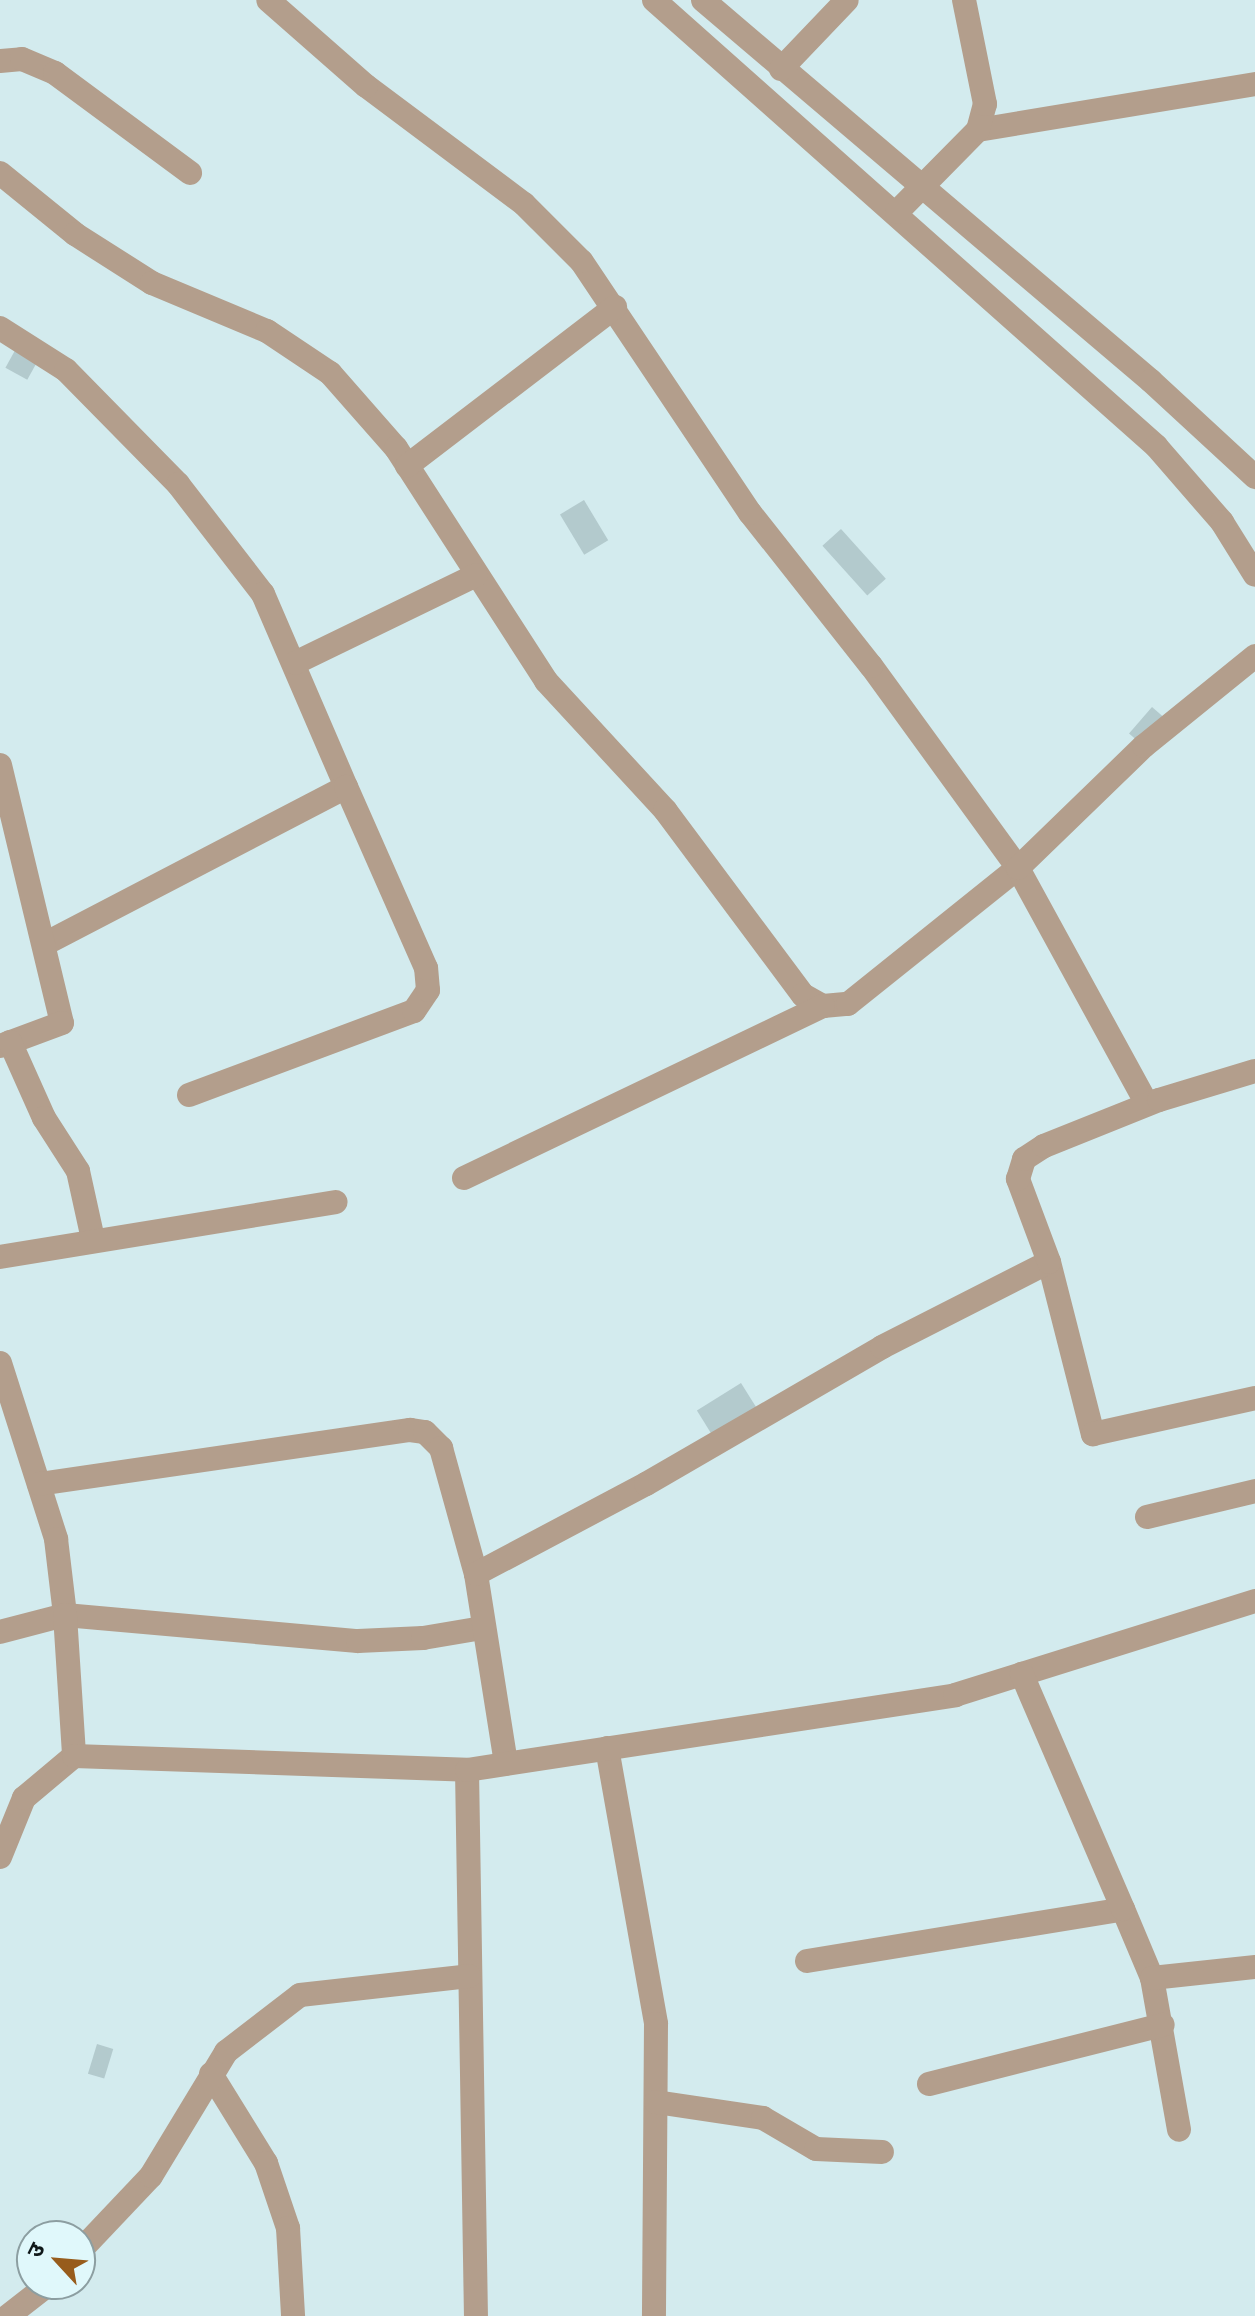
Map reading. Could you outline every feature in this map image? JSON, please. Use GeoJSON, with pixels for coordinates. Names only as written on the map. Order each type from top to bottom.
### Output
{"type":"FeatureCollection","features":[{"type":"Feature","properties":{"kind":"street"},"geometry":{"type":"LineString","coordinates":[[268,0],[366,86],[524,204],[581,261],[615,307],[750,513],[871,666],[1018,868],[1147,1104]]}},
{"type":"Feature","properties":{"kind":"street"},"geometry":{"type":"LineString","coordinates":[[654,0],[897,212],[1156,446],[1222,522],[1255,575]]}},
{"type":"Feature","properties":{"kind":"street"},"geometry":{"type":"LineString","coordinates":[[703,0],[781,69],[923,185],[1255,477]]}},
{"type":"Feature","properties":{"kind":"street"},"geometry":{"type":"LineString","coordinates":[[781,69],[847,0]]}},
{"type":"Feature","properties":{"kind":"street"},"geometry":{"type":"LineString","coordinates":[[897,212],[978,130],[985,104],[964,0]]}},
{"type":"Feature","properties":{"kind":"street"},"geometry":{"type":"LineString","coordinates":[[0,61],[22,59],[55,73],[190,173]]}},
{"type":"Feature","properties":{"kind":"street"},"geometry":{"type":"LineString","coordinates":[[978,130],[1255,84]]}},
{"type":"Feature","properties":{"kind":"street"},"geometry":{"type":"LineString","coordinates":[[0,173],[75,234],[152,283],[267,331],[330,373],[407,466],[546,681],[665,810],[803,995],[823,1006]]}},
{"type":"Feature","properties":{"kind":"street"},"geometry":{"type":"LineString","coordinates":[[407,466],[615,307]]}},
{"type":"Feature","properties":{"kind":"street"},"geometry":{"type":"LineString","coordinates":[[0,328],[66,370],[178,484],[263,594],[426,968],[428,990],[414,1011],[189,1095]]}},
{"type":"Feature","properties":{"kind":"street"},"geometry":{"type":"LineString","coordinates":[[295,663],[476,575]]}},
{"type":"Feature","properties":{"kind":"street"},"geometry":{"type":"LineString","coordinates":[[464,1178],[823,1006],[848,1004],[1018,868],[1144,746],[1255,656]]}},
{"type":"Feature","properties":{"kind":"street"},"geometry":{"type":"LineString","coordinates":[[0,765],[62,1023],[5,1044],[44,1118],[78,1171],[93,1239]]}},
{"type":"Feature","properties":{"kind":"street"},"geometry":{"type":"LineString","coordinates":[[45,944],[346,787]]}},
{"type":"Feature","properties":{"kind":"street"},"geometry":{"type":"LineString","coordinates":[[1255,1071],[1147,1104],[1024,1159],[1018,1179],[1049,1262],[1093,1434],[1255,1398]]}},
{"type":"Feature","properties":{"kind":"street"},"geometry":{"type":"LineString","coordinates":[[0,1257],[93,1239],[336,1202]]}},
{"type":"Feature","properties":{"kind":"street"},"geometry":{"type":"LineString","coordinates":[[476,1574],[646,1484],[882,1347],[1049,1262]]}},
{"type":"Feature","properties":{"kind":"street"},"geometry":{"type":"LineString","coordinates":[[0,1363],[56,1539],[65,1615],[74,1756]]}},
{"type":"Feature","properties":{"kind":"street"},"geometry":{"type":"LineString","coordinates":[[39,1484],[410,1430],[425,1432],[441,1448],[476,1574],[482,1628],[506,1764]]}},
{"type":"Feature","properties":{"kind":"street"},"geometry":{"type":"LineString","coordinates":[[1147,1517],[1255,1491]]}},
{"type":"Feature","properties":{"kind":"street"},"geometry":{"type":"LineString","coordinates":[[0,1857],[24,1798],[74,1756],[467,1770],[955,1695],[1255,1601]]}},
{"type":"Feature","properties":{"kind":"street"},"geometry":{"type":"LineString","coordinates":[[0,1632],[65,1615],[358,1641],[423,1638],[482,1628]]}},
{"type":"Feature","properties":{"kind":"street"},"geometry":{"type":"LineString","coordinates":[[1022,1674],[1152,1978],[1163,2025],[1179,2130]]}},
{"type":"Feature","properties":{"kind":"street"},"geometry":{"type":"LineString","coordinates":[[607,1748],[656,2024],[654,2316]]}},
{"type":"Feature","properties":{"kind":"street"},"geometry":{"type":"LineString","coordinates":[[467,1770],[476,2316]]}},
{"type":"Feature","properties":{"kind":"street"},"geometry":{"type":"LineString","coordinates":[[807,1961],[1123,1909]]}},
{"type":"Feature","properties":{"kind":"street"},"geometry":{"type":"LineString","coordinates":[[1152,1978],[1255,1967]]}},
{"type":"Feature","properties":{"kind":"street"},"geometry":{"type":"LineString","coordinates":[[96,2234],[151,2176],[226,2052],[300,1995],[469,1976]]}},
{"type":"Feature","properties":{"kind":"street"},"geometry":{"type":"LineString","coordinates":[[929,2084],[1163,2025]]}},
{"type":"Feature","properties":{"kind":"street"},"geometry":{"type":"LineString","coordinates":[[211,2074],[266,2163],[280,2202],[288,2228],[293,2316]]}},
{"type":"Feature","properties":{"kind":"street"},"geometry":{"type":"LineString","coordinates":[[656,2102],[763,2118],[816,2149],[882,2152]]}},
{"type":"Feature","properties":{"kind":"street"},"geometry":{"type":"LineString","coordinates":[[8,2316],[28,2300]]}},
{"type":"Feature","properties":{"kind":"building"},"geometry":{"type":"Polygon","coordinates":[[[18,345],[40,357],[27,380],[5,368],[18,345]]]}},
{"type":"Feature","properties":{"kind":"building"},"geometry":{"type":"Polygon","coordinates":[[[584,500],[608,540],[584,555],[560,514],[584,500]]]}},
{"type":"Feature","properties":{"kind":"building"},"geometry":{"type":"Polygon","coordinates":[[[841,529],[886,579],[867,596],[822,546],[841,529]]]}},
{"type":"Feature","properties":{"kind":"building"},"geometry":{"type":"Polygon","coordinates":[[[1152,707],[1168,721],[1145,747],[1129,733],[1152,707]]]}},
{"type":"Feature","properties":{"kind":"building"},"geometry":{"type":"Polygon","coordinates":[[[741,1383],[759,1412],[715,1439],[697,1411],[741,1383]]]}},
{"type":"Feature","properties":{"kind":"building"},"geometry":{"type":"Polygon","coordinates":[[[97,2044],[113,2049],[104,2079],[88,2074],[97,2044]]]}}]}
